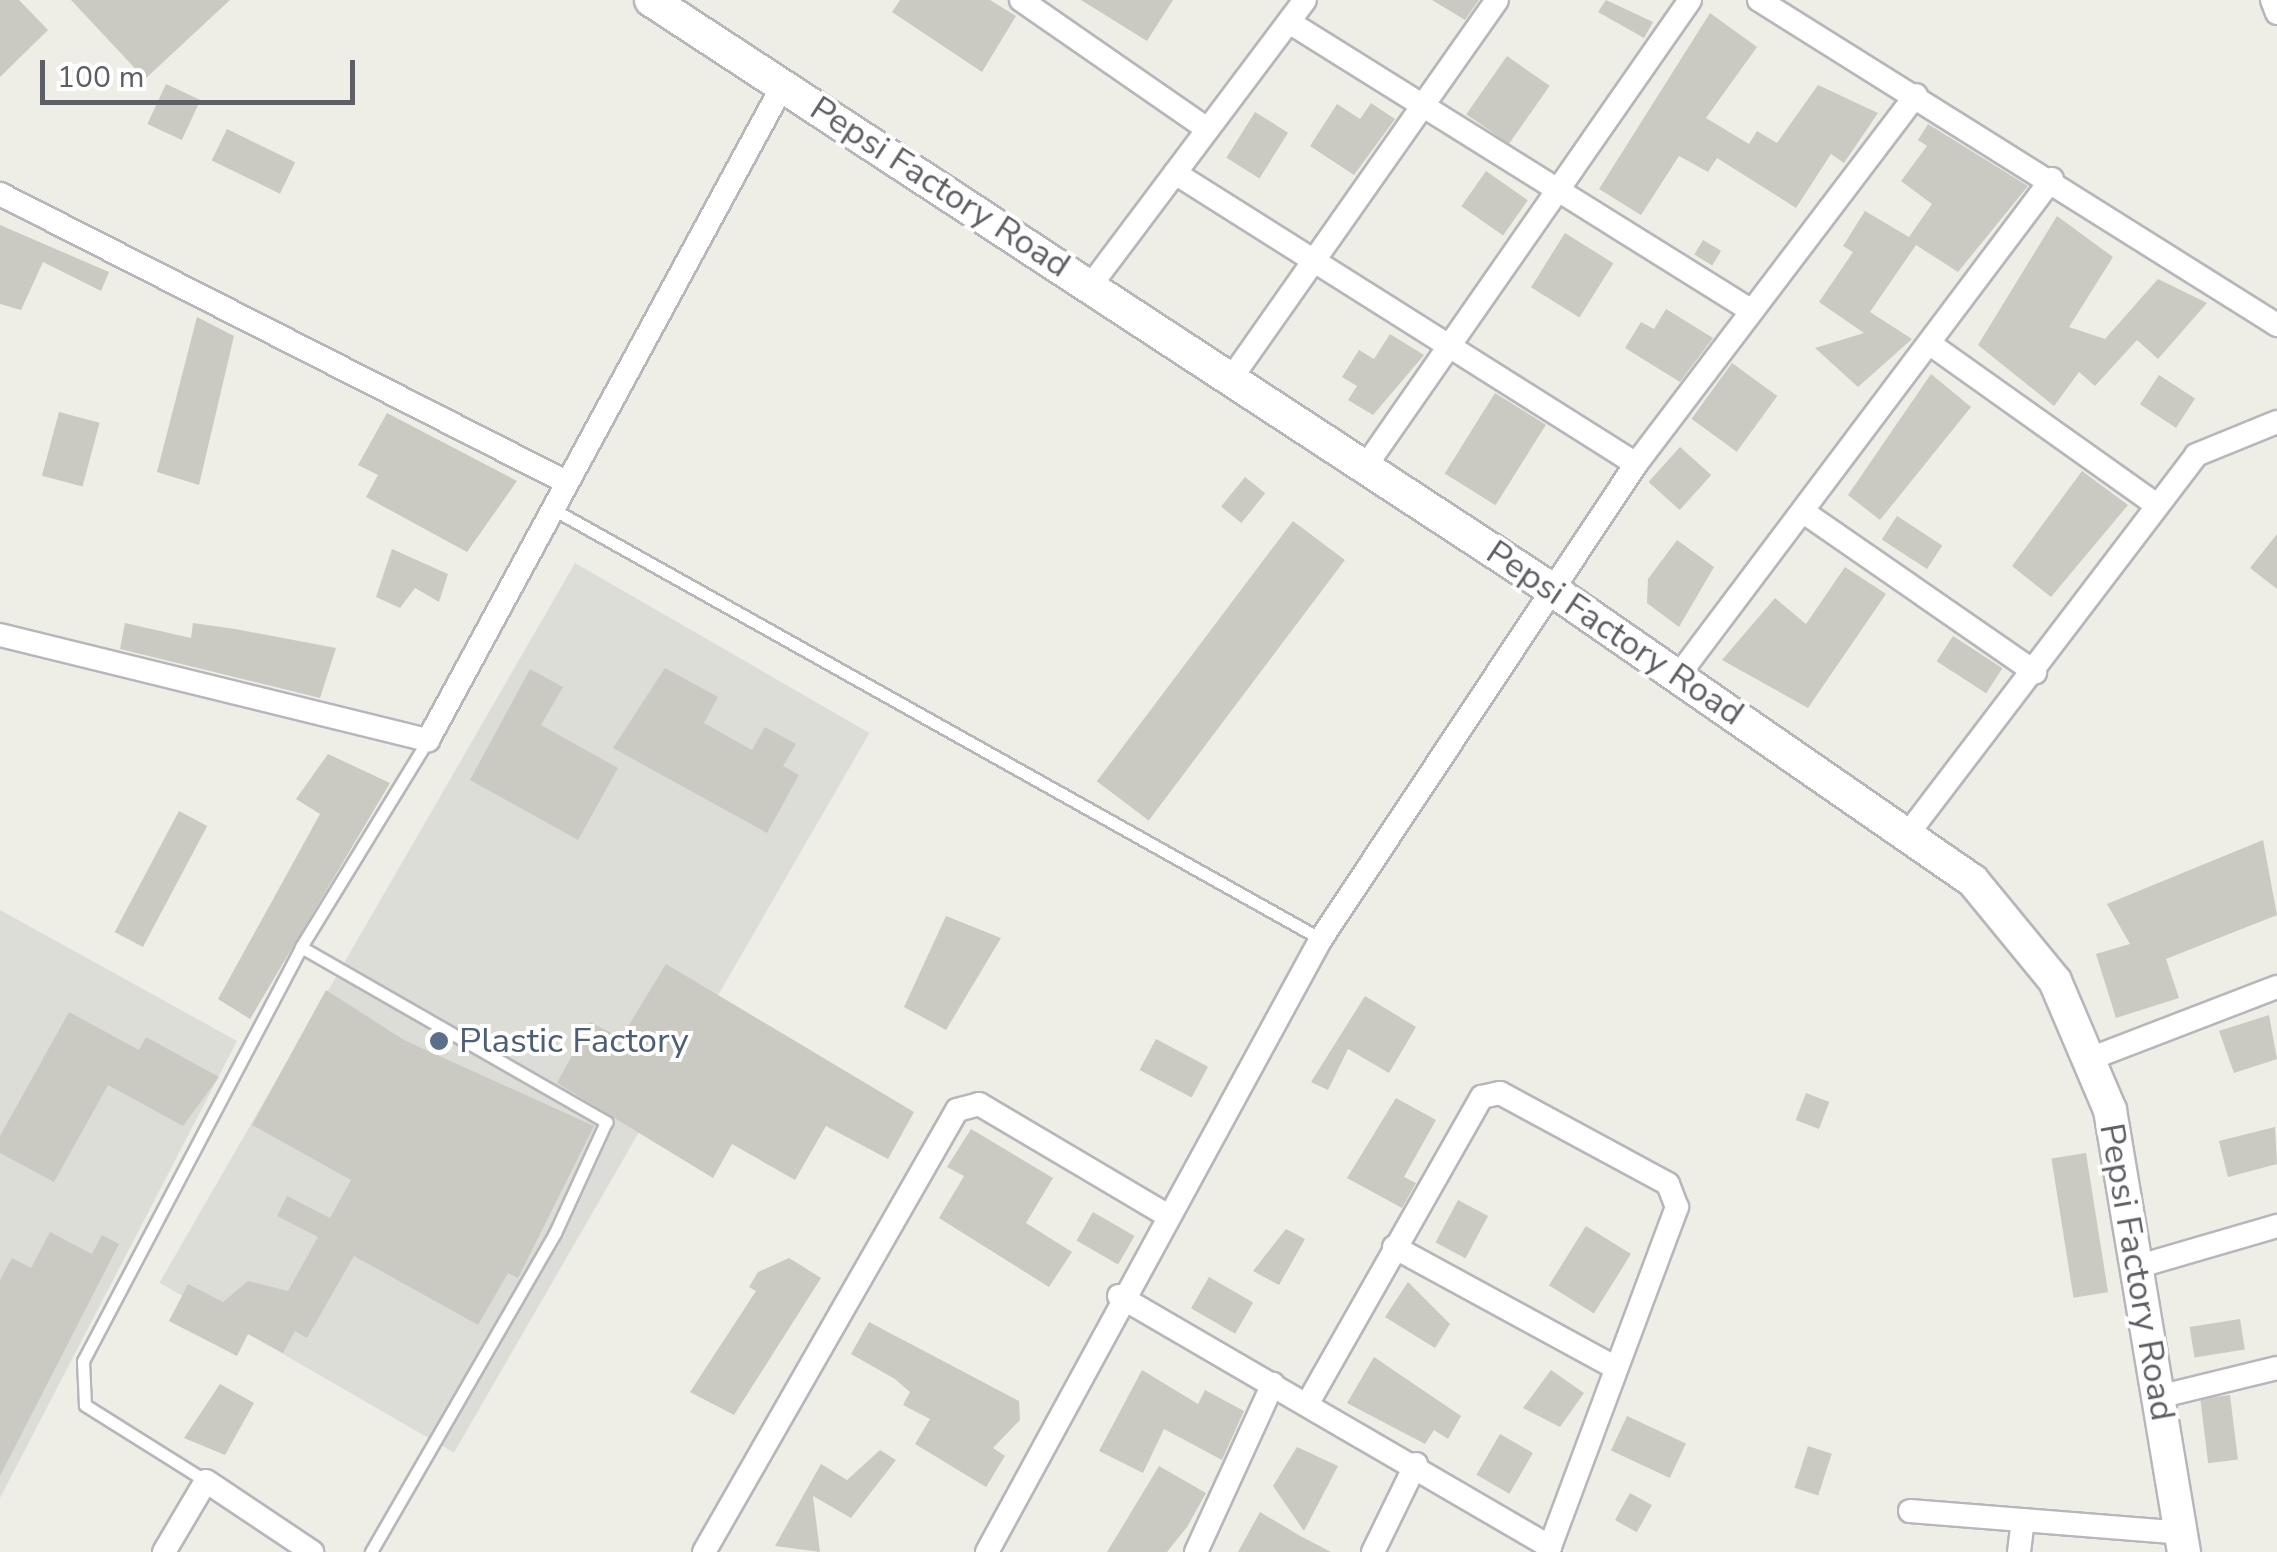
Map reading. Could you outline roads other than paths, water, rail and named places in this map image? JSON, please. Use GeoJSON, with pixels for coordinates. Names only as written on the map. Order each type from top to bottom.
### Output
{"type":"FeatureCollection","features":[{"type":"Feature","properties":{"kind":"main road","name":"Pepsi Factory Road"},"geometry":{"type":"LineString","coordinates":[[651,0],[1092,285],[1910,831],[2024,933],[2092,1058],[2136,1267],[2183,1542]]}},
{"type":"Feature","properties":{"kind":"street"},"geometry":{"type":"LineString","coordinates":[[1020,0],[1207,129]]}},
{"type":"Feature","properties":{"kind":"street"},"geometry":{"type":"LineString","coordinates":[[1092,285],[1305,0]]}},
{"type":"Feature","properties":{"kind":"street"},"geometry":{"type":"LineString","coordinates":[[1230,380],[1312,256],[1497,0]]}},
{"type":"Feature","properties":{"kind":"street"},"geometry":{"type":"LineString","coordinates":[[1365,467],[1555,188],[1690,0]]}},
{"type":"Feature","properties":{"kind":"street"},"geometry":{"type":"LineString","coordinates":[[1759,0],[2052,178],[2277,325]]}},
{"type":"Feature","properties":{"kind":"street"},"geometry":{"type":"LineString","coordinates":[[2272,0],[2277,13]]}},
{"type":"Feature","properties":{"kind":"street"},"geometry":{"type":"LineString","coordinates":[[1290,22],[1750,310]]}},
{"type":"Feature","properties":{"kind":"street"},"geometry":{"type":"LineString","coordinates":[[0,635],[428,740],[783,85]]}},
{"type":"Feature","properties":{"kind":"street"},"geometry":{"type":"LineString","coordinates":[[987,1552],[1119,1296],[1321,939],[1636,464],[1916,95]]}},
{"type":"Feature","properties":{"kind":"street"},"geometry":{"type":"LineString","coordinates":[[1174,173],[1312,256],[1636,464]]}},
{"type":"Feature","properties":{"kind":"street"},"geometry":{"type":"LineString","coordinates":[[1678,676],[1933,346],[2052,178]]}},
{"type":"Feature","properties":{"kind":"street"},"geometry":{"type":"LineString","coordinates":[[0,194],[566,482]]}},
{"type":"Feature","properties":{"kind":"street"},"geometry":{"type":"LineString","coordinates":[[1933,346],[2157,505]]}},
{"type":"Feature","properties":{"kind":"street"},"geometry":{"type":"LineString","coordinates":[[1910,831],[2035,672],[2157,505],[2212,443],[2277,422]]}},
{"type":"Feature","properties":{"kind":"street"},"geometry":{"type":"LineString","coordinates":[[1805,513],[2035,672]]}},
{"type":"Feature","properties":{"kind":"street"},"geometry":{"type":"LineString","coordinates":[[2092,1058],[2277,988]]}},
{"type":"Feature","properties":{"kind":"street"},"geometry":{"type":"LineString","coordinates":[[1119,1296],[1416,1464],[1549,1550],[1677,1207],[1668,1184],[1500,1092],[1482,1097],[1309,1402]]}},
{"type":"Feature","properties":{"kind":"street"},"geometry":{"type":"LineString","coordinates":[[704,1552],[957,1110],[979,1104],[1166,1214]]}},
{"type":"Feature","properties":{"kind":"street"},"geometry":{"type":"LineString","coordinates":[[2136,1267],[2277,1226]]}},
{"type":"Feature","properties":{"kind":"street"},"geometry":{"type":"LineString","coordinates":[[1394,1247],[1616,1368]]}},
{"type":"Feature","properties":{"kind":"street"},"geometry":{"type":"LineString","coordinates":[[2158,1397],[2277,1368]]}},
{"type":"Feature","properties":{"kind":"street"},"geometry":{"type":"LineString","coordinates":[[1196,1552],[1273,1384]]}},
{"type":"Feature","properties":{"kind":"street"},"geometry":{"type":"LineString","coordinates":[[1373,1552],[1416,1464]]}},
{"type":"Feature","properties":{"kind":"street"},"geometry":{"type":"LineString","coordinates":[[164,1552],[206,1481],[312,1552]]}},
{"type":"Feature","properties":{"kind":"street"},"geometry":{"type":"LineString","coordinates":[[1910,1511],[2024,1520],[2183,1542]]}},
{"type":"Feature","properties":{"kind":"street"},"geometry":{"type":"LineString","coordinates":[[2019,1552],[2024,1520]]}},
{"type":"Feature","properties":{"kind":"lane"},"geometry":{"type":"LineString","coordinates":[[551,508],[1321,939]]}},
{"type":"Feature","properties":{"kind":"lane"},"geometry":{"type":"LineString","coordinates":[[206,1481],[85,1405],[83,1361],[301,948],[428,740]]}},
{"type":"Feature","properties":{"kind":"lane"},"geometry":{"type":"LineString","coordinates":[[301,948],[606,1122],[556,1232],[371,1552]]}},
{"type":"Feature","properties":{"kind":"place","name":"Plastic Factory"},"geometry":{"type":"Point","coordinates":[439,1041]}}]}
